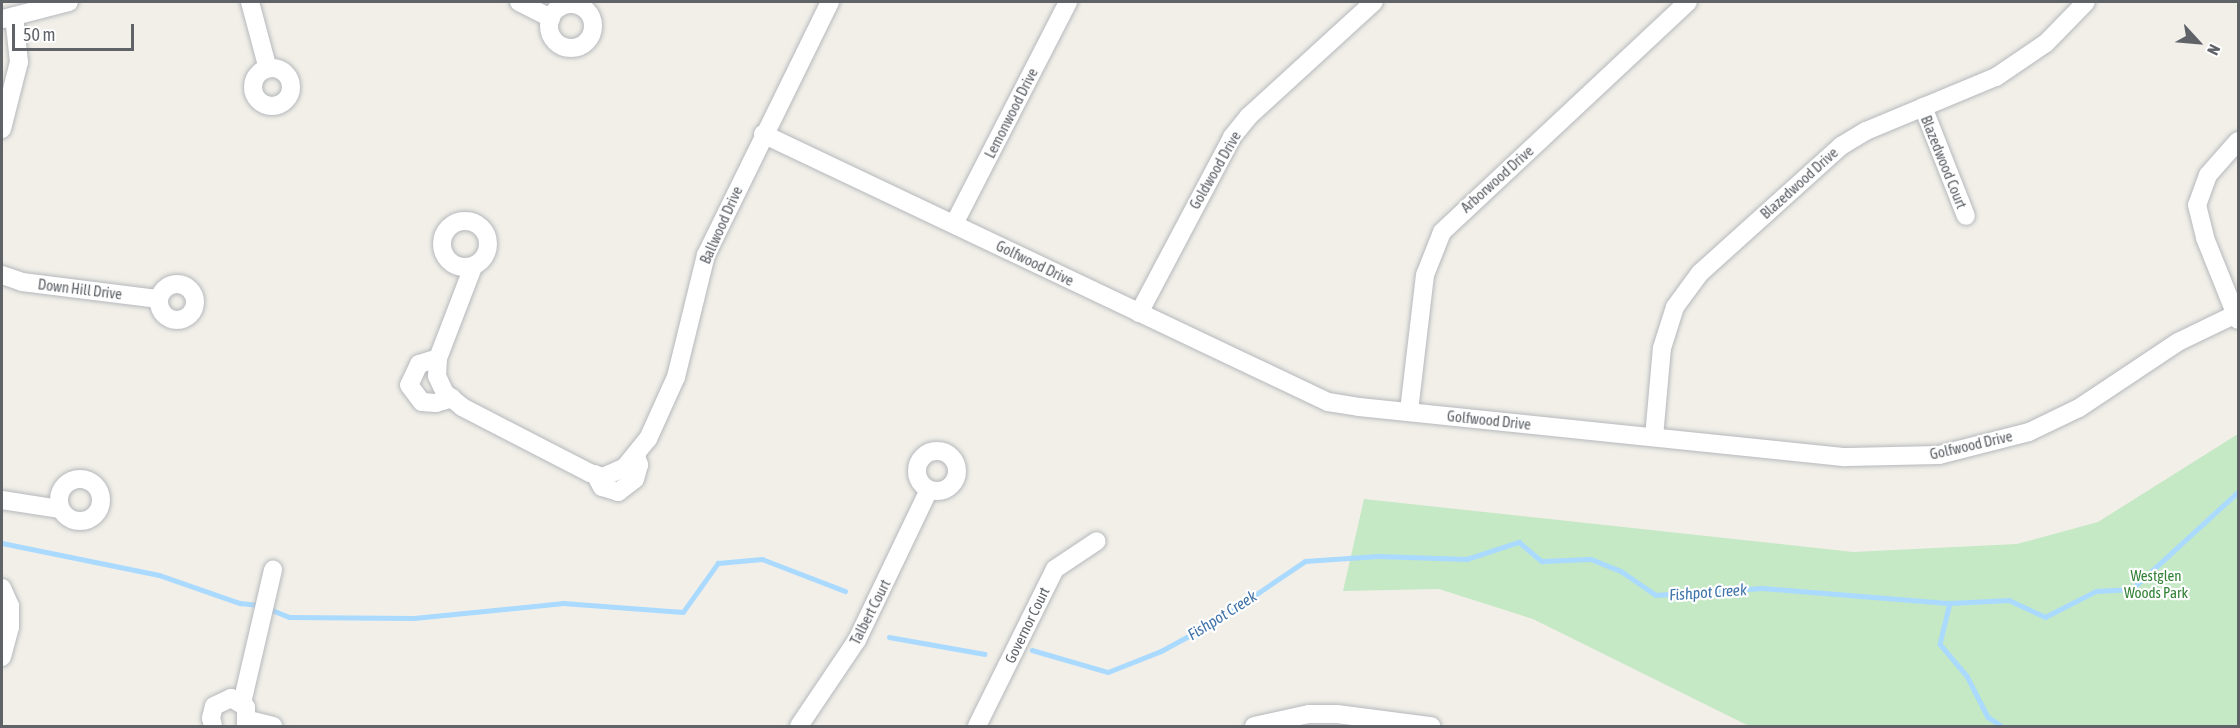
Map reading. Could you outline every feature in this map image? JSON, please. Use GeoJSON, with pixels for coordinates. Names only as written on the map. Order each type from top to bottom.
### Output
{"type":"FeatureCollection","features":[{"type":"Feature","properties":{"kind":"street"},"geometry":{"type":"LineString","coordinates":[[2,129],[19,62],[8,18],[69,2]]}},
{"type":"Feature","properties":{"kind":"street"},"geometry":{"type":"LineString","coordinates":[[250,2],[268,69]]}},
{"type":"Feature","properties":{"kind":"street"},"geometry":{"type":"LineString","coordinates":[[519,2],[551,18]]}},
{"type":"Feature","properties":{"kind":"street","name":"Ballwood Drive"},"geometry":{"type":"LineString","coordinates":[[452,398],[595,474],[611,474],[636,456],[656,424],[676,377],[689,338],[706,255],[763,134],[830,2]]}},
{"type":"Feature","properties":{"kind":"street","name":"Lemonwood Drive"},"geometry":{"type":"LineString","coordinates":[[954,224],[1068,2]]}},
{"type":"Feature","properties":{"kind":"street","name":"Goldwood Drive"},"geometry":{"type":"LineString","coordinates":[[1139,314],[1232,136],[1249,116],[1374,2]]}},
{"type":"Feature","properties":{"kind":"street","name":"Arborwood Drive"},"geometry":{"type":"LineString","coordinates":[[1409,411],[1425,275],[1442,232],[1688,2]]}},
{"type":"Feature","properties":{"kind":"street","name":"Blazedwood Drive"},"geometry":{"type":"LineString","coordinates":[[1654,436],[1662,348],[1674,307],[1686,288],[1831,153],[1866,131],[1996,76],[2022,61],[2066,25],[2086,2]]}},
{"type":"Feature","properties":{"kind":"street","name":"Blazedwood Court"},"geometry":{"type":"LineString","coordinates":[[1923,107],[1966,216]]}},
{"type":"Feature","properties":{"kind":"street","name":"Golfwood Drive"},"geometry":{"type":"LineString","coordinates":[[763,134],[1328,402],[1845,457],[1901,458],[1957,452],[2029,432],[2079,408],[2178,342],[2238,316]]}},
{"type":"Feature","properties":{"kind":"street"},"geometry":{"type":"LineString","coordinates":[[2238,141],[2208,175],[2197,205],[2205,238],[2238,316]]}},
{"type":"Feature","properties":{"kind":"street"},"geometry":{"type":"LineString","coordinates":[[438,358],[419,364],[409,385],[422,402],[436,403],[452,398],[439,384],[438,358],[473,267]]}},
{"type":"Feature","properties":{"kind":"street","name":"Down Hill Drive"},"geometry":{"type":"LineString","coordinates":[[2,275],[22,282],[159,298]]}},
{"type":"Feature","properties":{"kind":"street","name":"Talbert Court"},"geometry":{"type":"LineString","coordinates":[[799,726],[857,640],[929,490]]}},
{"type":"Feature","properties":{"kind":"street"},"geometry":{"type":"LineString","coordinates":[[2,500],[60,509]]}},
{"type":"Feature","properties":{"kind":"street","name":"Governor Court"},"geometry":{"type":"LineString","coordinates":[[977,726],[1055,569],[1097,541]]}},
{"type":"Feature","properties":{"kind":"street"},"geometry":{"type":"LineString","coordinates":[[246,716],[273,570]]}},
{"type":"Feature","properties":{"kind":"street"},"geometry":{"type":"LineString","coordinates":[[2,588],[10,606],[10,627],[2,657]]}},
{"type":"Feature","properties":{"kind":"street"},"geometry":{"type":"LineString","coordinates":[[213,726],[212,712],[219,702],[231,698],[246,716],[273,726]]}},
{"type":"Feature","properties":{"kind":"street"},"geometry":{"type":"LineString","coordinates":[[1254,726],[1309,714],[1337,714],[1431,726]]}},
{"type":"Feature","properties":{"kind":"green space","name":"Westglen Woods Park"},"geometry":{"type":"Polygon","coordinates":[[[2238,434],[2238,726],[1749,726],[1533,619],[1439,589],[1343,591],[1364,499],[1853,552],[2017,544],[2098,522],[2238,434]]]}},
{"type":"Feature","properties":{"kind":"waterway","name":"Fishpot Creek"},"geometry":{"type":"LineString","coordinates":[[1032,650],[1108,672],[1161,651],[1218,620],[1305,561],[1378,556],[1467,559],[1519,542],[1542,561],[1591,559],[1621,571],[1656,595],[1762,588],[1950,603],[2009,600],[2045,617],[2096,591],[2132,589],[2238,492]]}},
{"type":"Feature","properties":{"kind":"waterway"},"geometry":{"type":"LineString","coordinates":[[2,543],[159,575],[240,603],[259,605]]}},
{"type":"Feature","properties":{"kind":"waterway"},"geometry":{"type":"LineString","coordinates":[[267,608],[289,617],[414,618],[563,603],[683,612],[718,563],[762,559],[845,591]]}},
{"type":"Feature","properties":{"kind":"waterway"},"geometry":{"type":"LineString","coordinates":[[1950,603],[1940,644],[1967,676],[1988,717],[2002,726]]}},
{"type":"Feature","properties":{"kind":"waterway"},"geometry":{"type":"LineString","coordinates":[[889,637],[985,654]]}}]}
